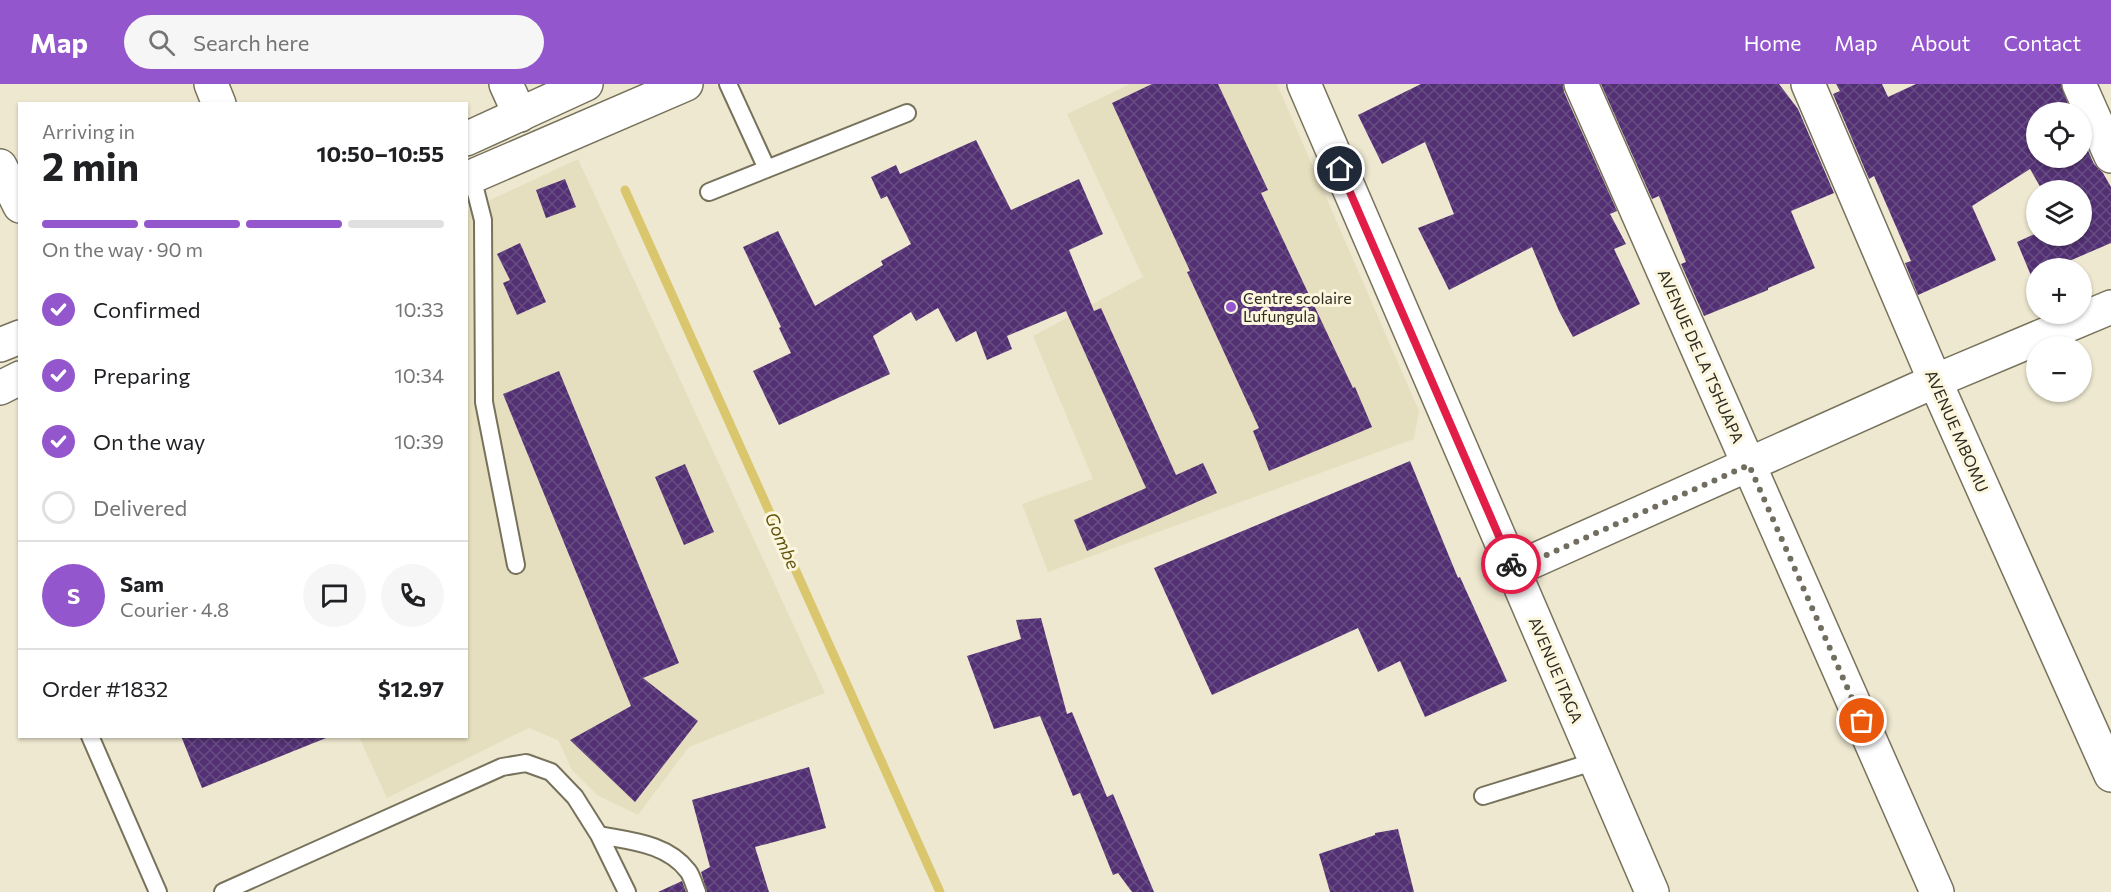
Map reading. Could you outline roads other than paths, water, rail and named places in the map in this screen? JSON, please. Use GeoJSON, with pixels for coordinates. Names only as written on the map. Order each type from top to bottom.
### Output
{"type":"FeatureCollection","features":[{"type":"Feature","properties":{"kind":"street"},"geometry":{"type":"LineString","coordinates":[[211,84],[218,102]]}},
{"type":"Feature","properties":{"kind":"street"},"geometry":{"type":"LineString","coordinates":[[506,84],[520,115]]}},
{"type":"Feature","properties":{"kind":"street"},"geometry":{"type":"LineString","coordinates":[[468,138],[586,84]]}},
{"type":"Feature","properties":{"kind":"street"},"geometry":{"type":"LineString","coordinates":[[470,178],[686,84]]}},
{"type":"Feature","properties":{"kind":"street","name":"AVENUE ITAGA"},"geometry":{"type":"LineString","coordinates":[[1304,84],[1652,892]]}},
{"type":"Feature","properties":{"kind":"street","name":"AVENUE DE LA TSHUAPA"},"geometry":{"type":"LineString","coordinates":[[1581,84],[1937,892]]}},
{"type":"Feature","properties":{"kind":"street","name":"AVENUE MBOMU"},"geometry":{"type":"LineString","coordinates":[[1808,84],[1935,381],[2111,775]]}},
{"type":"Feature","properties":{"kind":"street"},"geometry":{"type":"LineString","coordinates":[[2079,84],[2111,156]]}},
{"type":"Feature","properties":{"kind":"street"},"geometry":{"type":"LineString","coordinates":[[0,166],[18,202]]}},
{"type":"Feature","properties":{"kind":"street"},"geometry":{"type":"LineString","coordinates":[[1513,570],[1935,381],[2111,307]]}},
{"type":"Feature","properties":{"kind":"street"},"geometry":{"type":"LineString","coordinates":[[0,345],[18,338]]}},
{"type":"Feature","properties":{"kind":"street"},"geometry":{"type":"LineString","coordinates":[[0,388],[18,379]]}},
{"type":"Feature","properties":{"kind":"lane"},"geometry":{"type":"LineString","coordinates":[[728,84],[766,169]]}},
{"type":"Feature","properties":{"kind":"lane"},"geometry":{"type":"LineString","coordinates":[[709,192],[907,113]]}},
{"type":"Feature","properties":{"kind":"lane"},"geometry":{"type":"LineString","coordinates":[[470,178],[483,220],[484,402],[516,565]]}},
{"type":"Feature","properties":{"kind":"lane"},"geometry":{"type":"LineString","coordinates":[[91,738],[158,892]]}},
{"type":"Feature","properties":{"kind":"lane"},"geometry":{"type":"LineString","coordinates":[[1483,796],[1596,761]]}},
{"type":"Feature","properties":{"kind":"lane"},"geometry":{"type":"LineString","coordinates":[[223,892],[502,767],[526,763],[551,772],[575,797],[599,835],[627,892]]}},
{"type":"Feature","properties":{"kind":"lane"},"geometry":{"type":"LineString","coordinates":[[599,835],[654,845],[688,871],[697,892]]}},
{"type":"Feature","properties":{"kind":"waterway","name":"Gombe"},"geometry":{"type":"LineString","coordinates":[[625,190],[940,892]]}},
{"type":"Feature","properties":{"kind":"place","name":"Centre scolaire Lufungula"},"geometry":{"type":"Point","coordinates":[1231,307]}}]}
